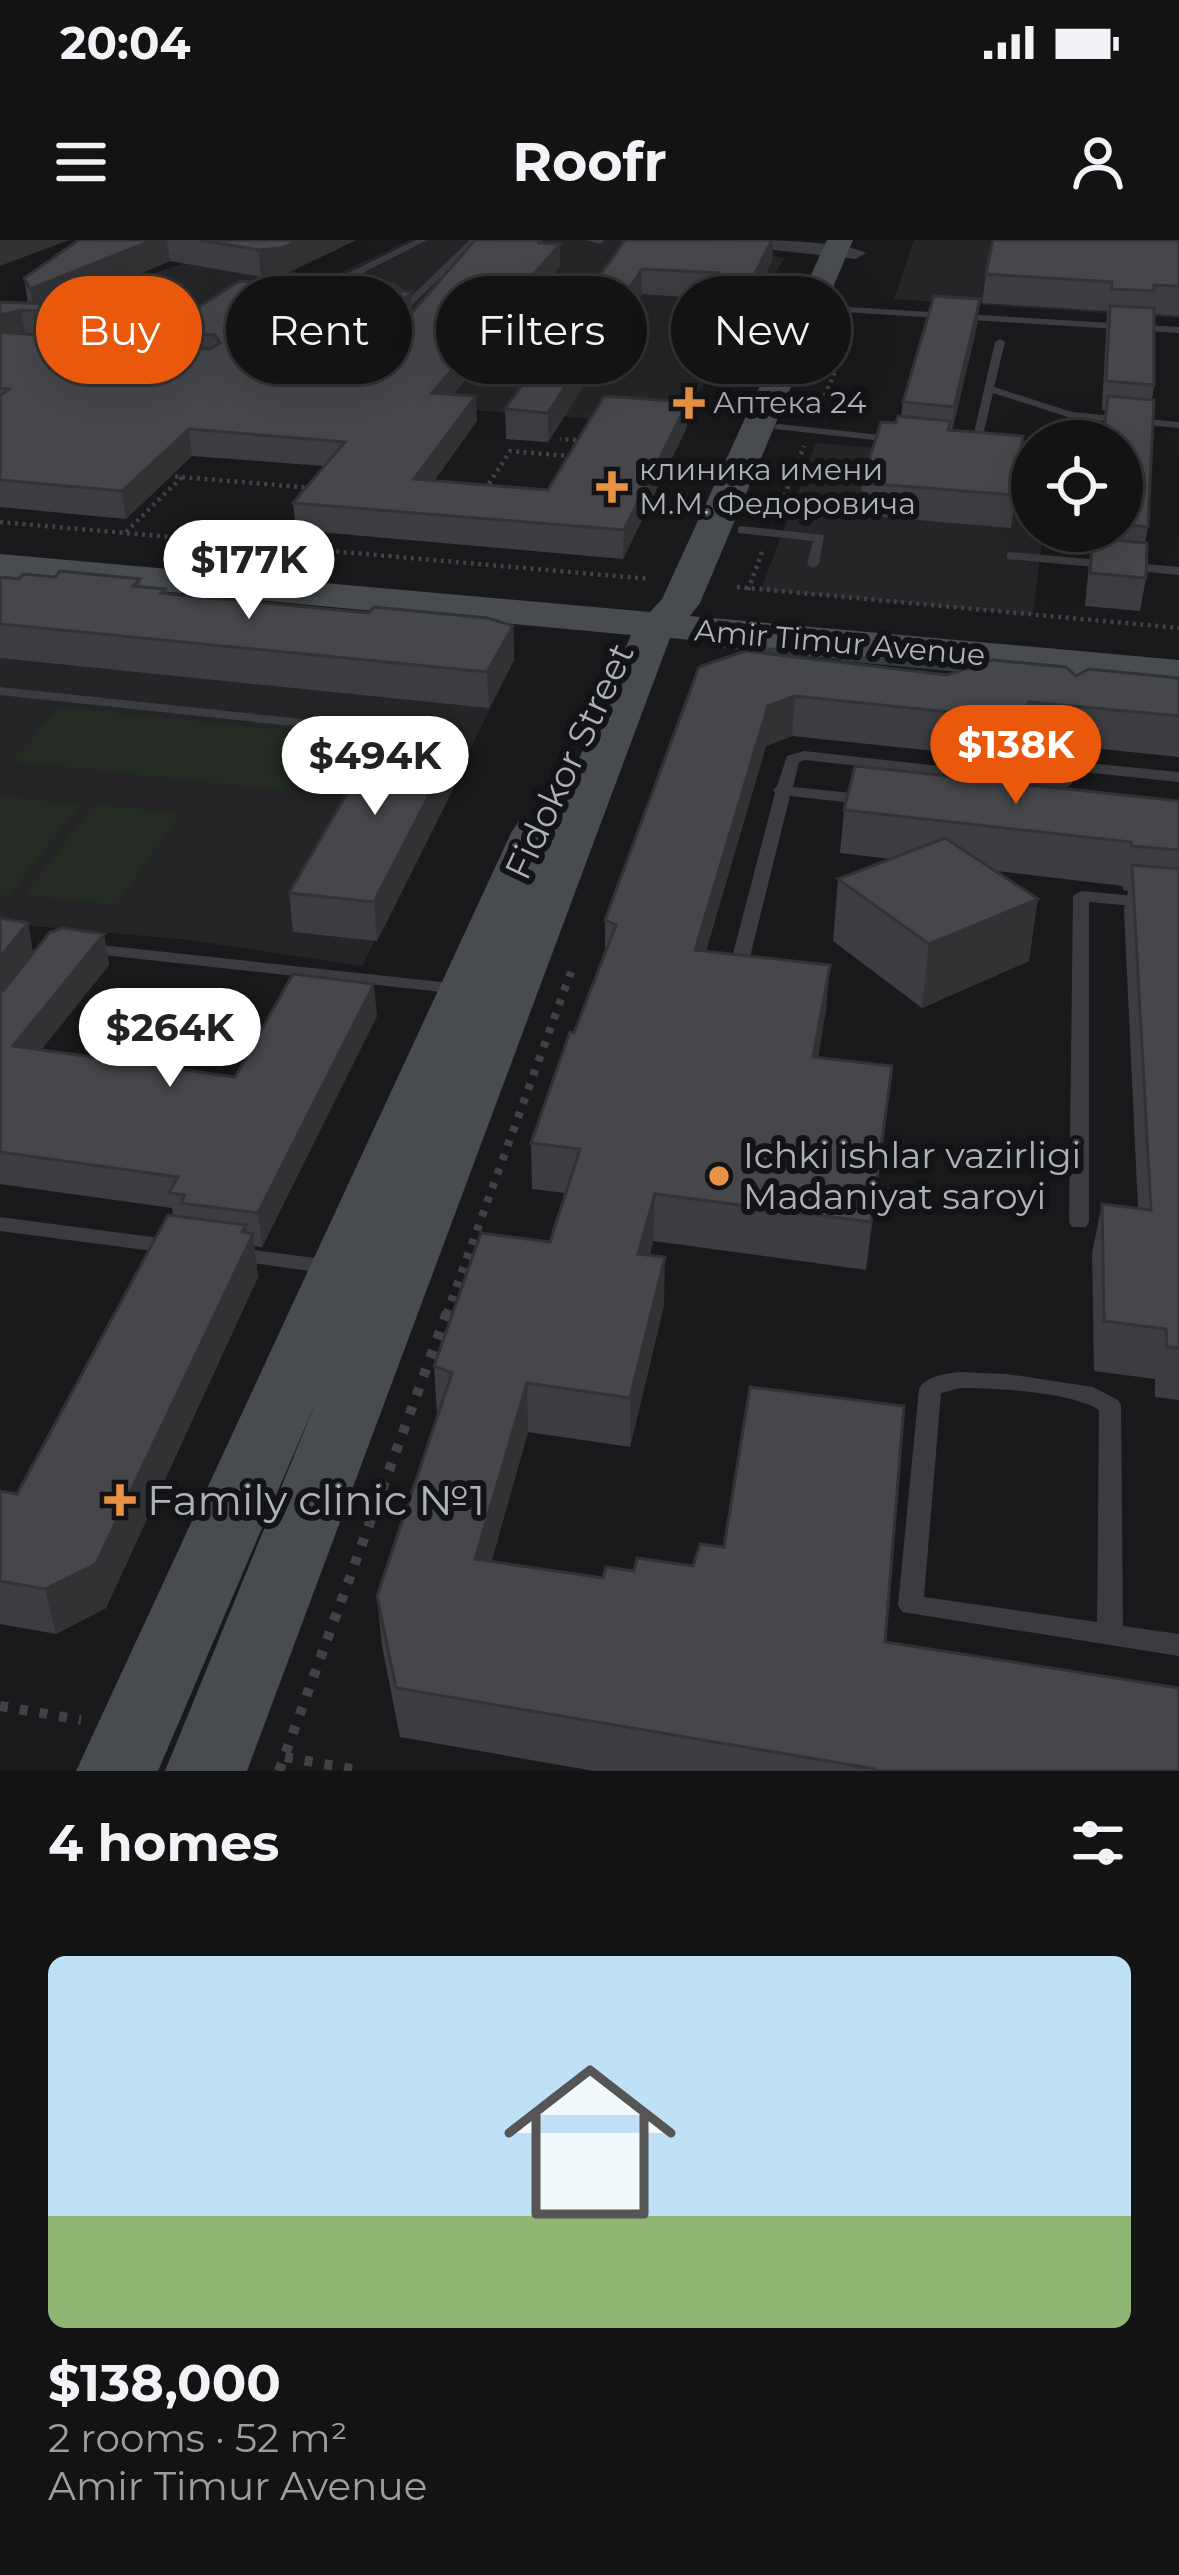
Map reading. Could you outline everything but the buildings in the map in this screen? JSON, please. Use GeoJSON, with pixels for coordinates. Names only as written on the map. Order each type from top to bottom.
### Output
{"type":"FeatureCollection","features":[{"type":"Feature","properties":{"kind":"main road"},"geometry":{"type":"LineString","coordinates":[[835,276],[848,246]]}},
{"type":"Feature","properties":{"kind":"main road"},"geometry":{"type":"LineString","coordinates":[[664,598],[780,384]]}},
{"type":"Feature","properties":{"kind":"main road"},"geometry":{"type":"LineString","coordinates":[[664,598],[742,530],[794,384]]}},
{"type":"Feature","properties":{"kind":"main road","name":"Amir Timur Avenue"},"geometry":{"type":"LineString","coordinates":[[0,541],[1179,647]]}},
{"type":"Feature","properties":{"kind":"main road","name":"Amir Timur Avenue"},"geometry":{"type":"LineString","coordinates":[[0,565],[664,598],[1076,674],[1179,673]]}},
{"type":"Feature","properties":{"kind":"main road","name":"Fidokor Street"},"geometry":{"type":"LineString","coordinates":[[117,1771],[465,989],[664,598]]}},
{"type":"Feature","properties":{"kind":"main road","name":"Fidokor Street"},"geometry":{"type":"LineString","coordinates":[[206,1771],[664,598]]}},
{"type":"Feature","properties":{"kind":"street"},"geometry":{"type":"LineString","coordinates":[[737,240],[848,246]]}},
{"type":"Feature","properties":{"kind":"lane"},"geometry":{"type":"LineString","coordinates":[[350,276],[423,240]]}},
{"type":"Feature","properties":{"kind":"lane"},"geometry":{"type":"LineString","coordinates":[[412,300],[475,240]]}},
{"type":"Feature","properties":{"kind":"lane"},"geometry":{"type":"LineString","coordinates":[[590,240],[600,241]]}},
{"type":"Feature","properties":{"kind":"lane"},"geometry":{"type":"LineString","coordinates":[[412,308],[426,311]]}},
{"type":"Feature","properties":{"kind":"lane"},"geometry":{"type":"LineString","coordinates":[[851,310],[1179,330]]}},
{"type":"Feature","properties":{"kind":"lane"},"geometry":{"type":"LineString","coordinates":[[974,448],[1000,342]]}},
{"type":"Feature","properties":{"kind":"lane"},"geometry":{"type":"LineString","coordinates":[[988,388],[1072,415],[1179,425]]}},
{"type":"Feature","properties":{"kind":"lane"},"geometry":{"type":"LineString","coordinates":[[779,428],[904,440]]}},
{"type":"Feature","properties":{"kind":"lane"},"geometry":{"type":"LineString","coordinates":[[950,445],[1011,451]]}},
{"type":"Feature","properties":{"kind":"lane"},"geometry":{"type":"LineString","coordinates":[[742,530],[820,538],[813,564]]}},
{"type":"Feature","properties":{"kind":"lane"},"geometry":{"type":"LineString","coordinates":[[1011,556],[1179,571]]}},
{"type":"Feature","properties":{"kind":"lane"},"geometry":{"type":"LineString","coordinates":[[0,692],[426,736]]}},
{"type":"Feature","properties":{"kind":"lane"},"geometry":{"type":"LineString","coordinates":[[739,965],[787,766],[804,755],[1064,784],[1068,746]]}},
{"type":"Feature","properties":{"kind":"lane"},"geometry":{"type":"LineString","coordinates":[[1066,766],[1179,777]]}},
{"type":"Feature","properties":{"kind":"lane"},"geometry":{"type":"LineString","coordinates":[[781,790],[898,803]]}},
{"type":"Feature","properties":{"kind":"lane"},"geometry":{"type":"LineString","coordinates":[[1079,1222],[1081,896],[1179,905]]}},
{"type":"Feature","properties":{"kind":"lane"},"geometry":{"type":"LineString","coordinates":[[61,951],[74,946],[465,989]]}},
{"type":"Feature","properties":{"kind":"lane"},"geometry":{"type":"LineString","coordinates":[[0,1224],[341,1268]]}},
{"type":"Feature","properties":{"kind":"lane"},"geometry":{"type":"LineString","coordinates":[[1110,1636],[1110,1406],[1093,1395],[962,1379],[938,1381],[930,1389],[911,1605],[1110,1636],[1179,1645]]}},
{"type":"Feature","properties":{"kind":"path"},"geometry":{"type":"LineString","coordinates":[[477,502],[510,451],[569,456],[579,440],[560,439]]}},
{"type":"Feature","properties":{"kind":"path"},"geometry":{"type":"LineString","coordinates":[[143,474],[318,488]]}},
{"type":"Feature","properties":{"kind":"path"},"geometry":{"type":"LineString","coordinates":[[125,533],[182,477]]}},
{"type":"Feature","properties":{"kind":"path"},"geometry":{"type":"LineString","coordinates":[[0,522],[664,598],[1179,628]]}},
{"type":"Feature","properties":{"kind":"path"},"geometry":{"type":"LineString","coordinates":[[279,1771],[572,968]]}},
{"type":"Feature","properties":{"kind":"path"},"geometry":{"type":"LineString","coordinates":[[0,1706],[84,1720]]}},
{"type":"Feature","properties":{"kind":"shaded area"},"geometry":{"type":"Polygon","coordinates":[[[410,240],[665,240],[785,258],[773,276],[671,276],[671,384],[704,384],[681,419],[634,422],[471,410],[23,400],[0,309],[36,297],[36,384],[202,384],[202,276],[145,276],[212,254],[312,276],[226,276],[226,384],[412,384],[412,276],[332,276],[410,240]]]}},
{"type":"Feature","properties":{"kind":"shaded area"},"geometry":{"type":"Polygon","coordinates":[[[914,240],[1179,240],[1179,318],[894,299],[914,240]]]}},
{"type":"Feature","properties":{"kind":"shaded area"},"geometry":{"type":"Polygon","coordinates":[[[816,443],[1011,459],[1011,552],[1040,552],[1033,615],[761,590],[816,443]]]}},
{"type":"Feature","properties":{"kind":"shaded area"},"geometry":{"type":"Polygon","coordinates":[[[0,610],[511,667],[362,966],[189,940],[0,923],[0,610]]]}},
{"type":"Feature","properties":{"kind":"shaded area"},"geometry":{"type":"Polygon","coordinates":[[[60,707],[325,734],[286,791],[11,761],[60,707]]]}},
{"type":"Feature","properties":{"kind":"shaded area"},"geometry":{"type":"Polygon","coordinates":[[[0,796],[81,804],[9,896],[0,895],[0,796]]]}},
{"type":"Feature","properties":{"kind":"shaded area"},"geometry":{"type":"Polygon","coordinates":[[[94,804],[181,813],[117,905],[24,895],[94,804]]]}},
{"type":"Feature","properties":{"kind":"waterway"},"geometry":{"type":"LineString","coordinates":[[722,644],[856,657]]}},
{"type":"Feature","properties":{"kind":"waterway"},"geometry":{"type":"LineString","coordinates":[[843,656],[856,657]]}},
{"type":"Feature","properties":{"kind":"waterway"},"geometry":{"type":"LineString","coordinates":[[856,657],[981,669]]}},
{"type":"Feature","properties":{"kind":"waterway"},"geometry":{"type":"LineString","coordinates":[[856,657],[874,659]]}},
{"type":"Feature","properties":{"kind":"place","name":"Аптека 24"},"geometry":{"type":"Point","coordinates":[689,403]}},
{"type":"Feature","properties":{"kind":"place","name":"клиника имени М.М. Федоровича"},"geometry":{"type":"Point","coordinates":[612,487]}},
{"type":"Feature","properties":{"kind":"place","name":"Ichki ishlar vazirligi Madaniyat saroyi"},"geometry":{"type":"Point","coordinates":[719,1176]}},
{"type":"Feature","properties":{"kind":"place","name":"Family clinic №1"},"geometry":{"type":"Point","coordinates":[120,1500]}}]}
